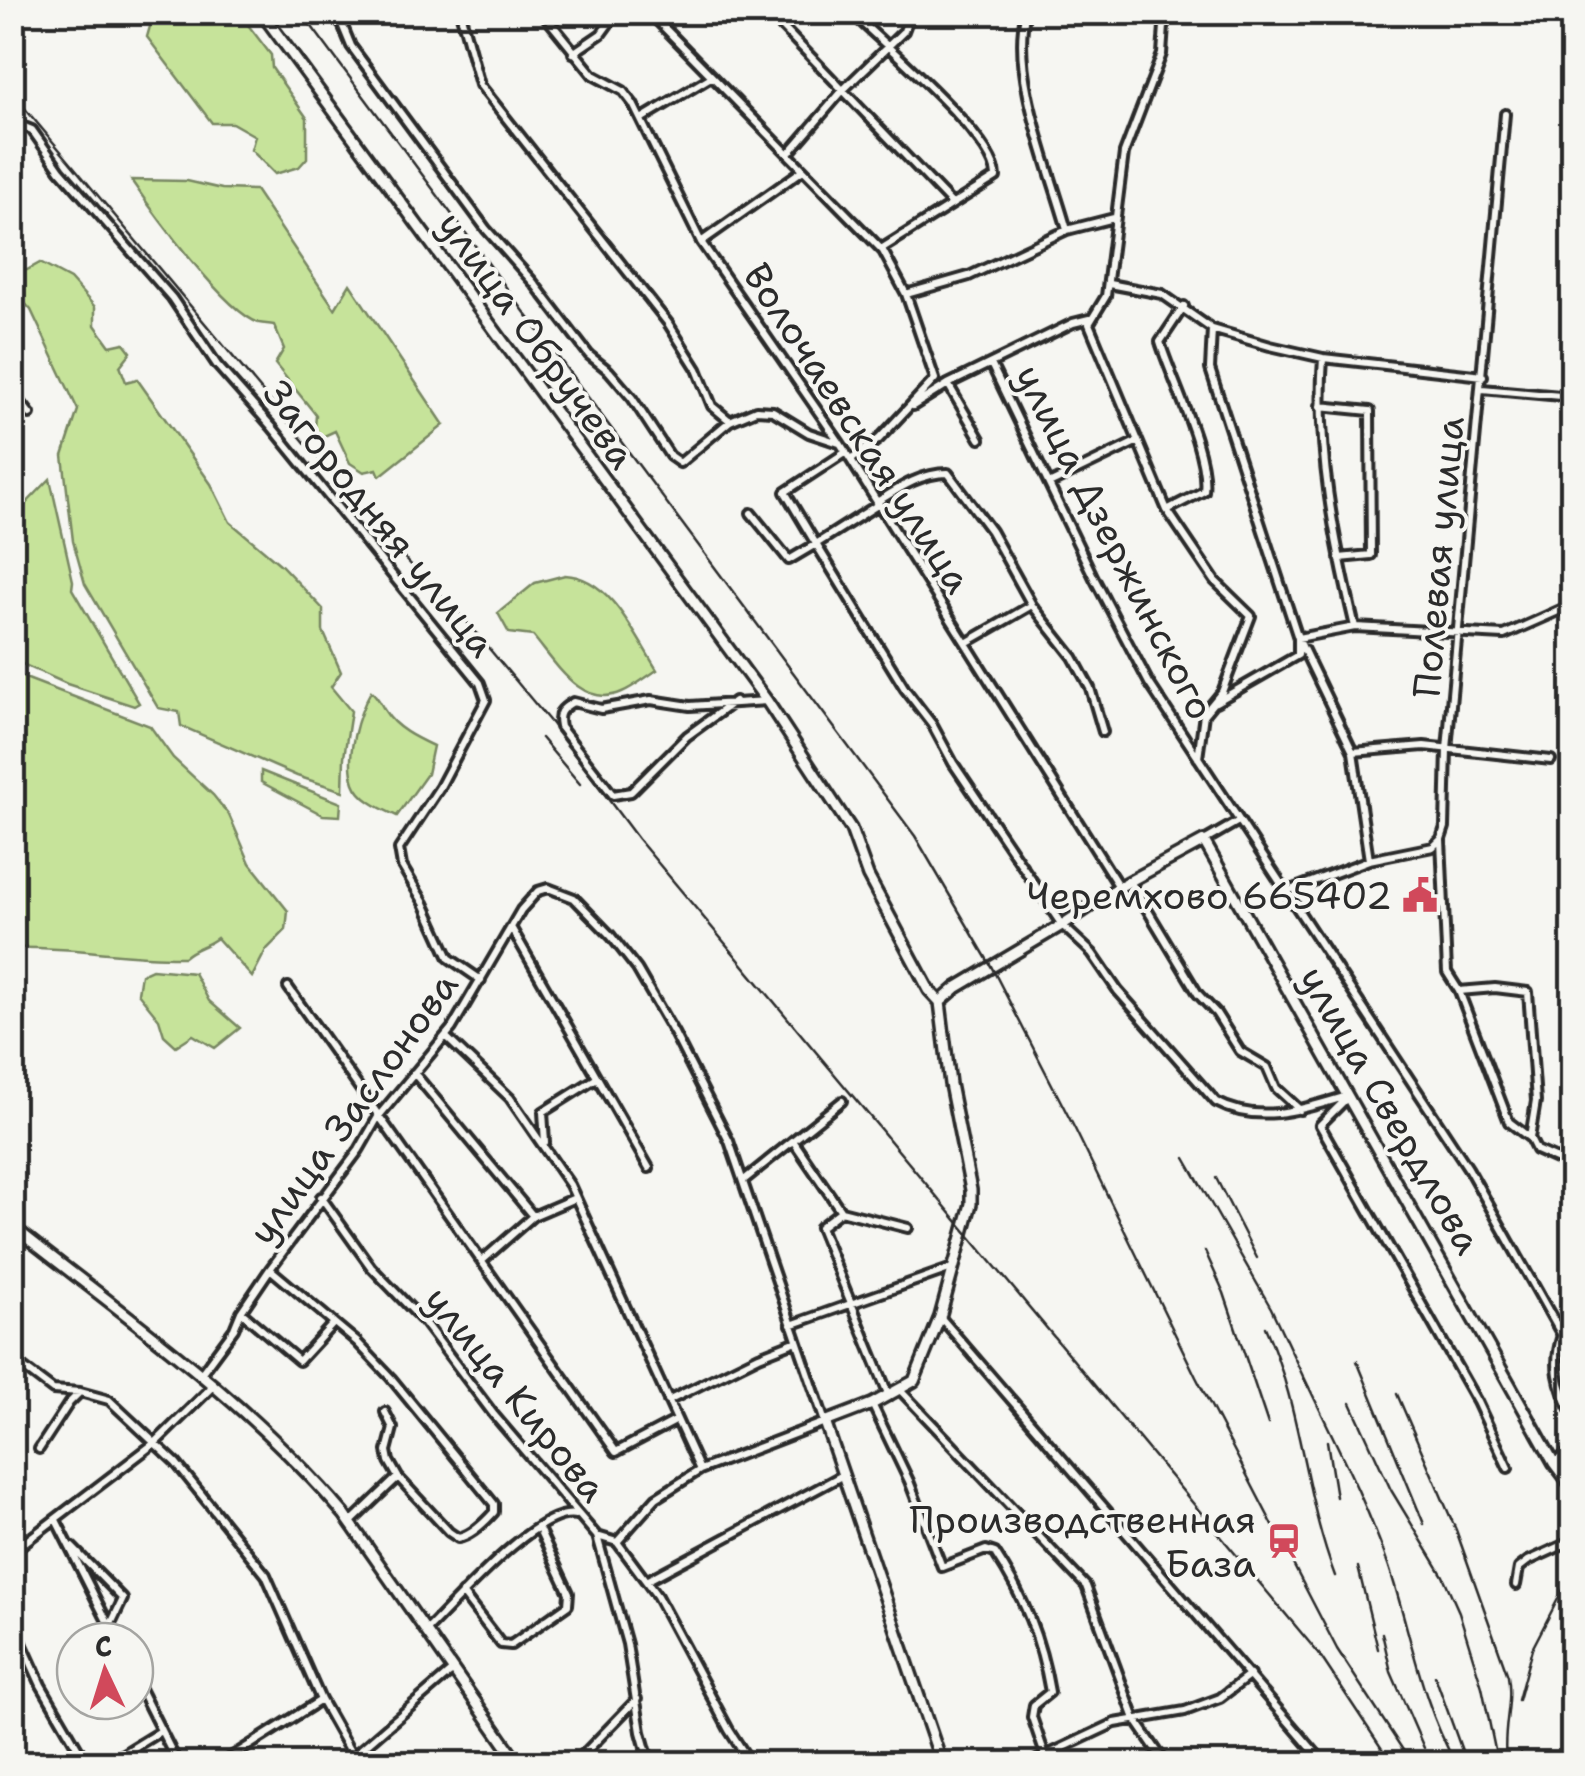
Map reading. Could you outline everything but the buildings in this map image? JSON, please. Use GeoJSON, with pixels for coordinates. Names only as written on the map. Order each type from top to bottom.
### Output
{"type":"FeatureCollection","features":[{"type":"Feature","properties":{"kind":"street","name":"улица Обручева"},"geometry":{"type":"LineString","coordinates":[[261,12],[766,702],[851,829],[868,876],[928,990],[940,1002]]}},
{"type":"Feature","properties":{"kind":"street"},"geometry":{"type":"LineString","coordinates":[[337,12],[351,46],[486,229],[589,355],[609,370],[632,398],[670,456],[680,463],[730,421],[756,410],[773,411],[809,433],[840,443]]}},
{"type":"Feature","properties":{"kind":"street"},"geometry":{"type":"LineString","coordinates":[[460,12],[480,85],[668,324],[697,369],[712,406],[730,421]]}},
{"type":"Feature","properties":{"kind":"street","name":"Волочаевская улица"},"geometry":{"type":"LineString","coordinates":[[542,12],[593,75],[623,90],[702,242],[846,452],[1119,888]]}},
{"type":"Feature","properties":{"kind":"street"},"geometry":{"type":"LineString","coordinates":[[573,53],[601,34],[617,12]]}},
{"type":"Feature","properties":{"kind":"street"},"geometry":{"type":"LineString","coordinates":[[648,12],[881,249],[906,294],[936,374],[879,439],[851,460]]}},
{"type":"Feature","properties":{"kind":"street"},"geometry":{"type":"LineString","coordinates":[[768,12],[952,204]]}},
{"type":"Feature","properties":{"kind":"street"},"geometry":{"type":"LineString","coordinates":[[851,12],[968,126],[996,166],[996,177],[881,249]]}},
{"type":"Feature","properties":{"kind":"street"},"geometry":{"type":"LineString","coordinates":[[789,153],[844,89],[904,31],[911,12]]}},
{"type":"Feature","properties":{"kind":"street"},"geometry":{"type":"LineString","coordinates":[[1026,12],[1023,50],[1030,103],[1067,230]]}},
{"type":"Feature","properties":{"kind":"street"},"geometry":{"type":"LineString","coordinates":[[1165,12],[1162,54],[1124,153],[1109,284],[1091,319],[1092,334],[1168,510],[1215,581],[1252,616],[1222,692],[1204,714],[1198,758]]}},
{"type":"Feature","properties":{"kind":"street"},"geometry":{"type":"LineString","coordinates":[[641,119],[712,76]]}},
{"type":"Feature","properties":{"kind":"street","name":"Полевая улица"},"geometry":{"type":"LineString","coordinates":[[1504,114],[1441,838],[1447,972],[1509,1122],[1530,1138]]}},
{"type":"Feature","properties":{"kind":"street","name":"Загородняя улица"},"geometry":{"type":"LineString","coordinates":[[12,122],[32,130],[60,170],[172,298],[217,365],[480,683],[486,700],[440,788],[399,849],[402,866],[449,958],[481,980]]}},
{"type":"Feature","properties":{"kind":"street"},"geometry":{"type":"LineString","coordinates":[[702,242],[804,170]]}},
{"type":"Feature","properties":{"kind":"street"},"geometry":{"type":"LineString","coordinates":[[906,294],[969,276],[1067,230],[1114,218]]}},
{"type":"Feature","properties":{"kind":"street"},"geometry":{"type":"LineString","coordinates":[[1109,284],[1162,294],[1212,329],[1323,358],[1483,376]]}},
{"type":"Feature","properties":{"kind":"street"},"geometry":{"type":"LineString","coordinates":[[1168,510],[1204,491],[1205,483],[1196,444],[1160,342],[1184,306]]}},
{"type":"Feature","properties":{"kind":"street"},"geometry":{"type":"LineString","coordinates":[[901,413],[948,384],[1073,323],[1091,319]]}},
{"type":"Feature","properties":{"kind":"street"},"geometry":{"type":"LineString","coordinates":[[1212,329],[1210,368],[1298,638],[1353,752],[1369,860]]}},
{"type":"Feature","properties":{"kind":"street"},"geometry":{"type":"LineString","coordinates":[[1323,358],[1320,406],[1339,558],[1355,628]]}},
{"type":"Feature","properties":{"kind":"street","name":"улица Дзержинского"},"geometry":{"type":"LineString","coordinates":[[991,364],[1113,617],[1150,683],[1468,1168],[1562,1335],[1556,1374],[1572,1413]]}},
{"type":"Feature","properties":{"kind":"street"},"geometry":{"type":"LineString","coordinates":[[948,384],[980,439]]}},
{"type":"Feature","properties":{"kind":"street"},"geometry":{"type":"LineString","coordinates":[[1482,389],[1572,397]]}},
{"type":"Feature","properties":{"kind":"street"},"geometry":{"type":"LineString","coordinates":[[12,390],[30,414]]}},
{"type":"Feature","properties":{"kind":"street"},"geometry":{"type":"LineString","coordinates":[[1320,406],[1370,411],[1370,555],[1339,558]]}},
{"type":"Feature","properties":{"kind":"street"},"geometry":{"type":"LineString","coordinates":[[1049,484],[1138,441]]}},
{"type":"Feature","properties":{"kind":"street"},"geometry":{"type":"LineString","coordinates":[[846,452],[784,492],[953,763],[1062,926],[1092,953],[1118,991],[1216,1102],[1232,1111],[1301,1112],[1348,1096]]}},
{"type":"Feature","properties":{"kind":"street"},"geometry":{"type":"LineString","coordinates":[[751,513],[790,560],[906,484],[948,472],[990,531],[1032,605],[1073,657],[1090,688],[1104,732]]}},
{"type":"Feature","properties":{"kind":"street"},"geometry":{"type":"LineString","coordinates":[[966,643],[1032,605]]}},
{"type":"Feature","properties":{"kind":"street"},"geometry":{"type":"LineString","coordinates":[[1298,638],[1355,628],[1504,634],[1572,605]]}},
{"type":"Feature","properties":{"kind":"street"},"geometry":{"type":"LineString","coordinates":[[1212,704],[1298,654],[1298,638]]}},
{"type":"Feature","properties":{"kind":"street"},"geometry":{"type":"LineString","coordinates":[[735,701],[687,736],[631,792],[612,795],[560,728],[558,718],[562,709],[573,702],[602,709],[651,700],[690,706],[735,701],[766,702]]}},
{"type":"Feature","properties":{"kind":"street"},"geometry":{"type":"LineString","coordinates":[[1353,752],[1424,746],[1552,760]]}},
{"type":"Feature","properties":{"kind":"street"},"geometry":{"type":"LineString","coordinates":[[597,1536],[607,1542],[618,1542],[656,1498],[700,1470],[872,1404],[914,1382],[940,1317],[972,1190],[950,1084],[940,1002],[956,988],[1119,888],[1238,822]]}},
{"type":"Feature","properties":{"kind":"street"},"geometry":{"type":"LineString","coordinates":[[1286,892],[1369,860],[1433,846],[1441,838]]}},
{"type":"Feature","properties":{"kind":"street","name":"улица Свердлова"},"geometry":{"type":"LineString","coordinates":[[1204,842],[1554,1463],[1572,1487]]}},
{"type":"Feature","properties":{"kind":"street"},"geometry":{"type":"LineString","coordinates":[[1130,882],[1198,994],[1216,1013],[1240,1051],[1266,1067],[1276,1088],[1301,1112]]}},
{"type":"Feature","properties":{"kind":"street","name":"улица Заслонова"},"geometry":{"type":"LineString","coordinates":[[200,1376],[378,1116],[446,1037],[521,910],[538,891],[560,890],[574,898],[637,969],[730,1141],[744,1180]]}},
{"type":"Feature","properties":{"kind":"street"},"geometry":{"type":"LineString","coordinates":[[512,928],[649,1168]]}},
{"type":"Feature","properties":{"kind":"street"},"geometry":{"type":"LineString","coordinates":[[288,987],[616,1452],[677,1420]]}},
{"type":"Feature","properties":{"kind":"street"},"geometry":{"type":"LineString","coordinates":[[1458,992],[1495,988],[1528,992],[1536,1102],[1530,1138],[1536,1150],[1572,1166]]}},
{"type":"Feature","properties":{"kind":"street"},"geometry":{"type":"LineString","coordinates":[[446,1037],[510,1098],[545,1146],[575,1198],[700,1470]]}},
{"type":"Feature","properties":{"kind":"street"},"geometry":{"type":"LineString","coordinates":[[414,1073],[533,1216]]}},
{"type":"Feature","properties":{"kind":"street"},"geometry":{"type":"LineString","coordinates":[[545,1146],[544,1112],[596,1078]]}},
{"type":"Feature","properties":{"kind":"street"},"geometry":{"type":"LineString","coordinates":[[1348,1096],[1320,1125],[1477,1402],[1508,1468]]}},
{"type":"Feature","properties":{"kind":"street"},"geometry":{"type":"LineString","coordinates":[[842,1102],[744,1180],[942,1764]]}},
{"type":"Feature","properties":{"kind":"street"},"geometry":{"type":"LineString","coordinates":[[794,1142],[841,1211],[908,1228]]}},
{"type":"Feature","properties":{"kind":"street","name":"улица Кирова"},"geometry":{"type":"LineString","coordinates":[[322,1197],[371,1267],[424,1322],[494,1414],[597,1536],[627,1644],[650,1764]]}},
{"type":"Feature","properties":{"kind":"street"},"geometry":{"type":"LineString","coordinates":[[483,1260],[533,1216],[575,1198]]}},
{"type":"Feature","properties":{"kind":"street"},"geometry":{"type":"LineString","coordinates":[[841,1211],[820,1227],[889,1396]]}},
{"type":"Feature","properties":{"kind":"street"},"geometry":{"type":"LineString","coordinates":[[12,1226],[213,1386],[312,1476],[350,1523],[519,1764]]}},
{"type":"Feature","properties":{"kind":"street"},"geometry":{"type":"LineString","coordinates":[[791,1325],[952,1268]]}},
{"type":"Feature","properties":{"kind":"street"},"geometry":{"type":"LineString","coordinates":[[270,1269],[357,1342],[494,1504],[494,1512],[465,1537],[458,1538],[398,1477],[387,1451],[393,1428],[385,1412]]}},
{"type":"Feature","properties":{"kind":"street"},"geometry":{"type":"LineString","coordinates":[[241,1312],[299,1361],[332,1324]]}},
{"type":"Feature","properties":{"kind":"street"},"geometry":{"type":"LineString","coordinates":[[940,1317],[1325,1764]]}},
{"type":"Feature","properties":{"kind":"street"},"geometry":{"type":"LineString","coordinates":[[668,1401],[797,1341]]}},
{"type":"Feature","properties":{"kind":"street"},"geometry":{"type":"LineString","coordinates":[[12,1360],[53,1390],[109,1400],[176,1463],[266,1575],[321,1700],[356,1760]]}},
{"type":"Feature","properties":{"kind":"street"},"geometry":{"type":"LineString","coordinates":[[12,1552],[156,1442],[213,1386]]}},
{"type":"Feature","properties":{"kind":"street"},"geometry":{"type":"LineString","coordinates":[[900,1390],[1086,1586],[1135,1719],[1166,1764]]}},
{"type":"Feature","properties":{"kind":"street"},"geometry":{"type":"LineString","coordinates":[[39,1449],[80,1392]]}},
{"type":"Feature","properties":{"kind":"street"},"geometry":{"type":"LineString","coordinates":[[872,1404],[909,1481],[942,1567],[986,1550],[995,1552],[1027,1604],[1050,1692],[1034,1705],[1032,1717],[1045,1755]]}},
{"type":"Feature","properties":{"kind":"street"},"geometry":{"type":"LineString","coordinates":[[1554,1463],[1572,1450]]}},
{"type":"Feature","properties":{"kind":"street"},"geometry":{"type":"LineString","coordinates":[[646,1581],[844,1475]]}},
{"type":"Feature","properties":{"kind":"street"},"geometry":{"type":"LineString","coordinates":[[350,1523],[398,1477]]}},
{"type":"Feature","properties":{"kind":"street"},"geometry":{"type":"LineString","coordinates":[[426,1630],[510,1547],[561,1514],[580,1516]]}},
{"type":"Feature","properties":{"kind":"street"},"geometry":{"type":"LineString","coordinates":[[56,1520],[107,1621]]}},
{"type":"Feature","properties":{"kind":"street"},"geometry":{"type":"LineString","coordinates":[[462,1593],[501,1644],[510,1645],[568,1605],[569,1593],[539,1528]]}},
{"type":"Feature","properties":{"kind":"street"},"geometry":{"type":"LineString","coordinates":[[1516,1585],[1519,1568],[1528,1560],[1572,1541]]}},
{"type":"Feature","properties":{"kind":"street"},"geometry":{"type":"LineString","coordinates":[[618,1542],[646,1581],[728,1730],[751,1764]]}},
{"type":"Feature","properties":{"kind":"street"},"geometry":{"type":"LineString","coordinates":[[67,1544],[86,1558],[123,1599],[112,1621]]}},
{"type":"Feature","properties":{"kind":"street"},"geometry":{"type":"LineString","coordinates":[[12,1622],[40,1686],[87,1764]]}},
{"type":"Feature","properties":{"kind":"street"},"geometry":{"type":"LineString","coordinates":[[344,1764],[356,1760],[454,1670]]}},
{"type":"Feature","properties":{"kind":"street"},"geometry":{"type":"LineString","coordinates":[[1028,1764],[1115,1724],[1185,1710],[1220,1698],[1250,1676]]}},
{"type":"Feature","properties":{"kind":"street"},"geometry":{"type":"LineString","coordinates":[[574,1764],[638,1699]]}},
{"type":"Feature","properties":{"kind":"street"},"geometry":{"type":"LineString","coordinates":[[220,1764],[321,1700]]}},
{"type":"Feature","properties":{"kind":"street"},"geometry":{"type":"LineString","coordinates":[[154,1721],[178,1764]]}},
{"type":"Feature","properties":{"kind":"street"},"geometry":{"type":"LineString","coordinates":[[107,1764],[159,1732]]}},
{"type":"Feature","properties":{"kind":"green space"},"geometry":{"type":"Polygon","coordinates":[[[239,13],[271,55],[272,68],[307,118],[307,158],[299,167],[275,174],[251,150],[255,136],[232,123],[212,123],[147,37],[153,16],[239,13]]]}},
{"type":"Feature","properties":{"kind":"green space"},"geometry":{"type":"Polygon","coordinates":[[[131,180],[187,181],[222,189],[255,190],[335,309],[350,284],[444,425],[380,476],[377,469],[364,472],[350,463],[335,431],[322,437],[315,428],[316,415],[275,364],[284,349],[274,325],[259,323],[228,301],[190,259],[131,180]]]}},
{"type":"Feature","properties":{"kind":"green space"},"geometry":{"type":"Polygon","coordinates":[[[40,263],[70,279],[95,307],[95,325],[110,346],[124,343],[131,352],[120,366],[126,382],[137,379],[211,484],[230,522],[281,565],[323,609],[323,631],[341,672],[331,687],[351,711],[343,791],[297,776],[181,726],[179,712],[158,708],[85,584],[73,541],[63,456],[78,410],[31,310],[13,290],[13,269],[27,270],[40,263]]]}},
{"type":"Feature","properties":{"kind":"green space"},"geometry":{"type":"Polygon","coordinates":[[[50,479],[72,589],[139,703],[134,706],[67,684],[13,660],[13,517],[50,479]]]}},
{"type":"Feature","properties":{"kind":"green space"},"geometry":{"type":"Polygon","coordinates":[[[565,575],[581,578],[608,597],[657,670],[622,692],[594,694],[560,670],[533,636],[509,633],[498,613],[535,583],[565,575]]]}},
{"type":"Feature","properties":{"kind":"green space"},"geometry":{"type":"Polygon","coordinates":[[[12,673],[150,726],[173,758],[229,815],[250,863],[288,911],[286,930],[266,950],[252,977],[217,938],[184,957],[13,948],[12,673]]]}},
{"type":"Feature","properties":{"kind":"green space"},"geometry":{"type":"Polygon","coordinates":[[[371,691],[394,723],[433,746],[427,774],[397,816],[372,803],[354,783],[354,736],[371,691]]]}},
{"type":"Feature","properties":{"kind":"green space"},"geometry":{"type":"Polygon","coordinates":[[[261,771],[341,803],[340,816],[323,815],[261,782],[261,771]]]}},
{"type":"Feature","properties":{"kind":"green space"},"geometry":{"type":"Polygon","coordinates":[[[152,969],[194,973],[209,1001],[240,1028],[215,1048],[193,1035],[176,1046],[164,1035],[159,1019],[138,993],[141,974],[152,969]]]}},
{"type":"Feature","properties":{"kind":"railway"},"geometry":{"type":"LineString","coordinates":[[301,12],[915,836],[991,966],[1337,1649],[1412,1764]]}},
{"type":"Feature","properties":{"kind":"railway"},"geometry":{"type":"LineString","coordinates":[[12,93],[385,538],[466,621],[552,724],[638,839],[1319,1654],[1392,1764]]}},
{"type":"Feature","properties":{"kind":"railway"},"geometry":{"type":"LineString","coordinates":[[541,738],[580,784]]}},
{"type":"Feature","properties":{"kind":"railway"},"geometry":{"type":"LineString","coordinates":[[1185,1158],[1271,1308],[1308,1387]]}},
{"type":"Feature","properties":{"kind":"railway"},"geometry":{"type":"LineString","coordinates":[[1216,1178],[1257,1258]]}},
{"type":"Feature","properties":{"kind":"railway"},"geometry":{"type":"LineString","coordinates":[[1205,1251],[1224,1293],[1268,1424]]}},
{"type":"Feature","properties":{"kind":"railway"},"geometry":{"type":"LineString","coordinates":[[1265,1327],[1287,1388],[1316,1514],[1335,1576]]}},
{"type":"Feature","properties":{"kind":"railway"},"geometry":{"type":"LineString","coordinates":[[1357,1361],[1424,1524]]}},
{"type":"Feature","properties":{"kind":"railway"},"geometry":{"type":"LineString","coordinates":[[1304,1377],[1380,1542],[1425,1692],[1456,1764]]}},
{"type":"Feature","properties":{"kind":"railway"},"geometry":{"type":"LineString","coordinates":[[1397,1394],[1456,1530],[1508,1676],[1506,1759]]}},
{"type":"Feature","properties":{"kind":"railway"},"geometry":{"type":"LineString","coordinates":[[1351,1403],[1391,1490],[1443,1576],[1459,1612],[1482,1687],[1498,1764]]}},
{"type":"Feature","properties":{"kind":"railway"},"geometry":{"type":"LineString","coordinates":[[1327,1441],[1336,1497]]}},
{"type":"Feature","properties":{"kind":"railway"},"geometry":{"type":"LineString","coordinates":[[1358,1567],[1378,1649]]}},
{"type":"Feature","properties":{"kind":"railway"},"geometry":{"type":"LineString","coordinates":[[1518,1700],[1532,1649],[1572,1572]]}},
{"type":"Feature","properties":{"kind":"railway"},"geometry":{"type":"LineString","coordinates":[[1382,1633],[1391,1672],[1424,1748]]}},
{"type":"Feature","properties":{"kind":"railway"},"geometry":{"type":"LineString","coordinates":[[1435,1676],[1465,1759]]}},
{"type":"Feature","properties":{"kind":"railway"},"geometry":{"type":"LineString","coordinates":[[1521,1753],[1522,1764]]}},
{"type":"Feature","properties":{"kind":"place","name":"Черемхово 665402"},"geometry":{"type":"Point","coordinates":[1420,895]}},
{"type":"Feature","properties":{"kind":"place","name":"Производственная База"},"geometry":{"type":"Point","coordinates":[1284,1541]}}]}
